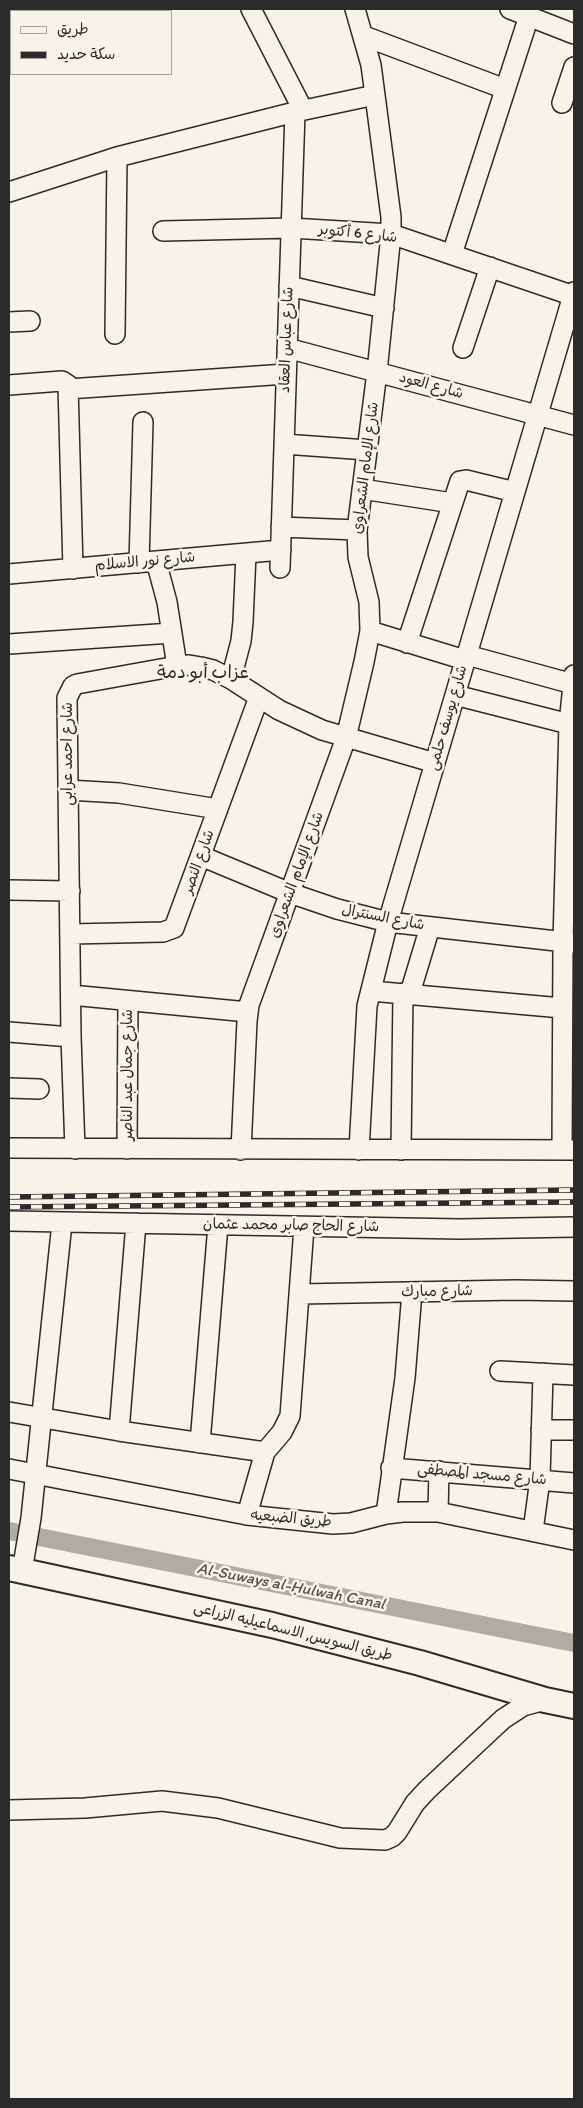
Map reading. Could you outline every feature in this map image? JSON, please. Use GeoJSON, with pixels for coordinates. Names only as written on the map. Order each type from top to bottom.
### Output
{"type":"FeatureCollection","features":[{"type":"Feature","properties":{"kind":"main road","name":"طريق السويس, الاسماعيليه الزراعى"},"geometry":{"type":"LineString","coordinates":[[16,1569],[272,1625],[420,1663],[545,1700],[574,1706]]}},
{"type":"Feature","properties":{"kind":"street"},"geometry":{"type":"LineString","coordinates":[[252,9],[298,111]]}},
{"type":"Feature","properties":{"kind":"street","name":"شارع الإمام الشعراوى"},"geometry":{"type":"LineString","coordinates":[[241,1150],[248,1012],[346,738],[370,631],[369,602],[358,557],[357,530],[384,308],[391,217],[375,95],[364,36],[355,9]]}},
{"type":"Feature","properties":{"kind":"street"},"geometry":{"type":"LineString","coordinates":[[452,254],[506,89],[521,12],[574,34]]}},
{"type":"Feature","properties":{"kind":"street"},"geometry":{"type":"LineString","coordinates":[[364,36],[506,89]]}},
{"type":"Feature","properties":{"kind":"street"},"geometry":{"type":"LineString","coordinates":[[562,103],[574,67]]}},
{"type":"Feature","properties":{"kind":"street"},"geometry":{"type":"LineString","coordinates":[[9,192],[118,157],[298,111],[375,95]]}},
{"type":"Feature","properties":{"kind":"street","name":"شارع عباس العقاد"},"geometry":{"type":"LineString","coordinates":[[280,559],[291,228],[298,111]]}},
{"type":"Feature","properties":{"kind":"street"},"geometry":{"type":"LineString","coordinates":[[115,334],[118,157]]}},
{"type":"Feature","properties":{"kind":"street","name":"شارع 6 أكتوبر"},"geometry":{"type":"LineString","coordinates":[[163,231],[291,228],[391,234],[574,294]]}},
{"type":"Feature","properties":{"kind":"street"},"geometry":{"type":"LineString","coordinates":[[463,348],[490,267]]}},
{"type":"Feature","properties":{"kind":"street"},"geometry":{"type":"LineString","coordinates":[[289,286],[384,308]]}},
{"type":"Feature","properties":{"kind":"street","name":"شارع يوسف حلمى"},"geometry":{"type":"LineString","coordinates":[[359,1150],[367,1006],[388,922],[574,294]]}},
{"type":"Feature","properties":{"kind":"street"},"geometry":{"type":"LineString","coordinates":[[9,322],[30,320]]}},
{"type":"Feature","properties":{"kind":"street","name":"شارع العود"},"geometry":{"type":"LineString","coordinates":[[287,348],[574,425]]}},
{"type":"Feature","properties":{"kind":"street"},"geometry":{"type":"LineString","coordinates":[[68,389],[286,374]]}},
{"type":"Feature","properties":{"kind":"street"},"geometry":{"type":"LineString","coordinates":[[9,385],[62,381],[66,383],[68,389],[73,568]]}},
{"type":"Feature","properties":{"kind":"street"},"geometry":{"type":"LineString","coordinates":[[143,422],[147,562],[167,602],[176,666]]}},
{"type":"Feature","properties":{"kind":"street"},"geometry":{"type":"LineString","coordinates":[[284,444],[367,450]]}},
{"type":"Feature","properties":{"kind":"street"},"geometry":{"type":"LineString","coordinates":[[408,643],[458,484],[463,479],[514,492]]}},
{"type":"Feature","properties":{"kind":"street"},"geometry":{"type":"LineString","coordinates":[[362,489],[452,503]]}},
{"type":"Feature","properties":{"kind":"street"},"geometry":{"type":"LineString","coordinates":[[281,527],[357,530]]}},
{"type":"Feature","properties":{"kind":"street"},"geometry":{"type":"LineString","coordinates":[[231,679],[244,622],[246,554]]}},
{"type":"Feature","properties":{"kind":"street","name":"شارع نور الاسلام"},"geometry":{"type":"LineString","coordinates":[[9,574],[246,554],[280,559]]}},
{"type":"Feature","properties":{"kind":"street"},"geometry":{"type":"LineString","coordinates":[[9,1148],[568,1150],[562,1008],[569,943],[569,724],[573,679],[466,658],[370,631]]}},
{"type":"Feature","properties":{"kind":"street"},"geometry":{"type":"LineString","coordinates":[[9,644],[125,638],[172,633]]}},
{"type":"Feature","properties":{"kind":"street","name":"شارع احمد عرابى"},"geometry":{"type":"LineString","coordinates":[[75,1149],[71,1036],[68,790],[67,698],[70,690],[77,684],[176,666],[189,665],[201,667],[213,670],[231,679],[300,721],[346,738],[435,763]]}},
{"type":"Feature","properties":{"kind":"street"},"geometry":{"type":"LineString","coordinates":[[455,695],[569,724]]}},
{"type":"Feature","properties":{"kind":"street","name":"شارع النصر"},"geometry":{"type":"LineString","coordinates":[[71,934],[169,931],[177,923],[259,697]]}},
{"type":"Feature","properties":{"kind":"street"},"geometry":{"type":"LineString","coordinates":[[68,790],[119,793],[218,809]]}},
{"type":"Feature","properties":{"kind":"street","name":"شارع السنترال"},"geometry":{"type":"LineString","coordinates":[[201,856],[290,893],[337,909],[388,922],[569,943]]}},
{"type":"Feature","properties":{"kind":"street"},"geometry":{"type":"LineString","coordinates":[[9,890],[70,891]]}},
{"type":"Feature","properties":{"kind":"street"},"geometry":{"type":"LineString","coordinates":[[401,1150],[406,993],[430,927]]}},
{"type":"Feature","properties":{"kind":"street"},"geometry":{"type":"LineString","coordinates":[[371,991],[562,1008]]}},
{"type":"Feature","properties":{"kind":"street"},"geometry":{"type":"LineString","coordinates":[[71,995],[128,1002],[248,1012]]}},
{"type":"Feature","properties":{"kind":"street","name":"شارع جمال عبد الناصر"},"geometry":{"type":"LineString","coordinates":[[127,1149],[128,1002]]}},
{"type":"Feature","properties":{"kind":"street"},"geometry":{"type":"LineString","coordinates":[[9,1032],[71,1036]]}},
{"type":"Feature","properties":{"kind":"street"},"geometry":{"type":"LineString","coordinates":[[9,1088],[39,1089]]}},
{"type":"Feature","properties":{"kind":"street","name":"شارع الحاج صابر محمد عثمان"},"geometry":{"type":"LineString","coordinates":[[9,1221],[460,1229],[574,1227]]}},
{"type":"Feature","properties":{"kind":"street"},"geometry":{"type":"LineString","coordinates":[[16,1569],[27,1540],[31,1518],[62,1223]]}},
{"type":"Feature","properties":{"kind":"street"},"geometry":{"type":"LineString","coordinates":[[119,1431],[136,1223]]}},
{"type":"Feature","properties":{"kind":"street"},"geometry":{"type":"LineString","coordinates":[[200,1443],[218,1225]]}},
{"type":"Feature","properties":{"kind":"street"},"geometry":{"type":"LineString","coordinates":[[247,1515],[265,1452],[282,1432],[290,1416],[304,1227]]}},
{"type":"Feature","properties":{"kind":"street","name":"شارع مبارك"},"geometry":{"type":"LineString","coordinates":[[300,1294],[574,1291]]}},
{"type":"Feature","properties":{"kind":"street"},"geometry":{"type":"LineString","coordinates":[[386,1514],[405,1378],[412,1292]]}},
{"type":"Feature","properties":{"kind":"street"},"geometry":{"type":"LineString","coordinates":[[500,1371],[574,1375]]}},
{"type":"Feature","properties":{"kind":"street"},"geometry":{"type":"LineString","coordinates":[[532,1531],[540,1479],[543,1373]]}},
{"type":"Feature","properties":{"kind":"street"},"geometry":{"type":"LineString","coordinates":[[9,1412],[42,1419],[265,1452]]}},
{"type":"Feature","properties":{"kind":"street"},"geometry":{"type":"LineString","coordinates":[[541,1430],[574,1430]]}},
{"type":"Feature","properties":{"kind":"street","name":"شارع مسجد المصطفى"},"geometry":{"type":"LineString","coordinates":[[391,1468],[574,1483]]}},
{"type":"Feature","properties":{"kind":"street","name":"طريق الضبعيه"},"geometry":{"type":"LineString","coordinates":[[9,1469],[247,1515],[333,1524],[369,1519],[386,1514],[420,1511],[438,1512],[574,1540]]}},
{"type":"Feature","properties":{"kind":"street"},"geometry":{"type":"LineString","coordinates":[[438,1512],[439,1471]]}},
{"type":"Feature","properties":{"kind":"street"},"geometry":{"type":"LineString","coordinates":[[9,1810],[85,1808],[162,1801],[218,1808],[340,1838],[385,1840],[392,1837],[415,1803],[427,1790],[504,1719],[523,1706],[545,1700]]}},
{"type":"Feature","properties":{"kind":"waterway","name":"Al-Suways al-Ḥulwah Canal"},"geometry":{"type":"LineString","coordinates":[[9,1531],[574,1643]]}},
{"type":"Feature","properties":{"kind":"railway"},"geometry":{"type":"LineString","coordinates":[[9,1197],[574,1190]]}},
{"type":"Feature","properties":{"kind":"railway"},"geometry":{"type":"LineString","coordinates":[[9,1207],[574,1202]]}},
{"type":"Feature","properties":{"kind":"district","name":"عزاب أبو دمة"},"geometry":{"type":"Point","coordinates":[203,673]}}]}
